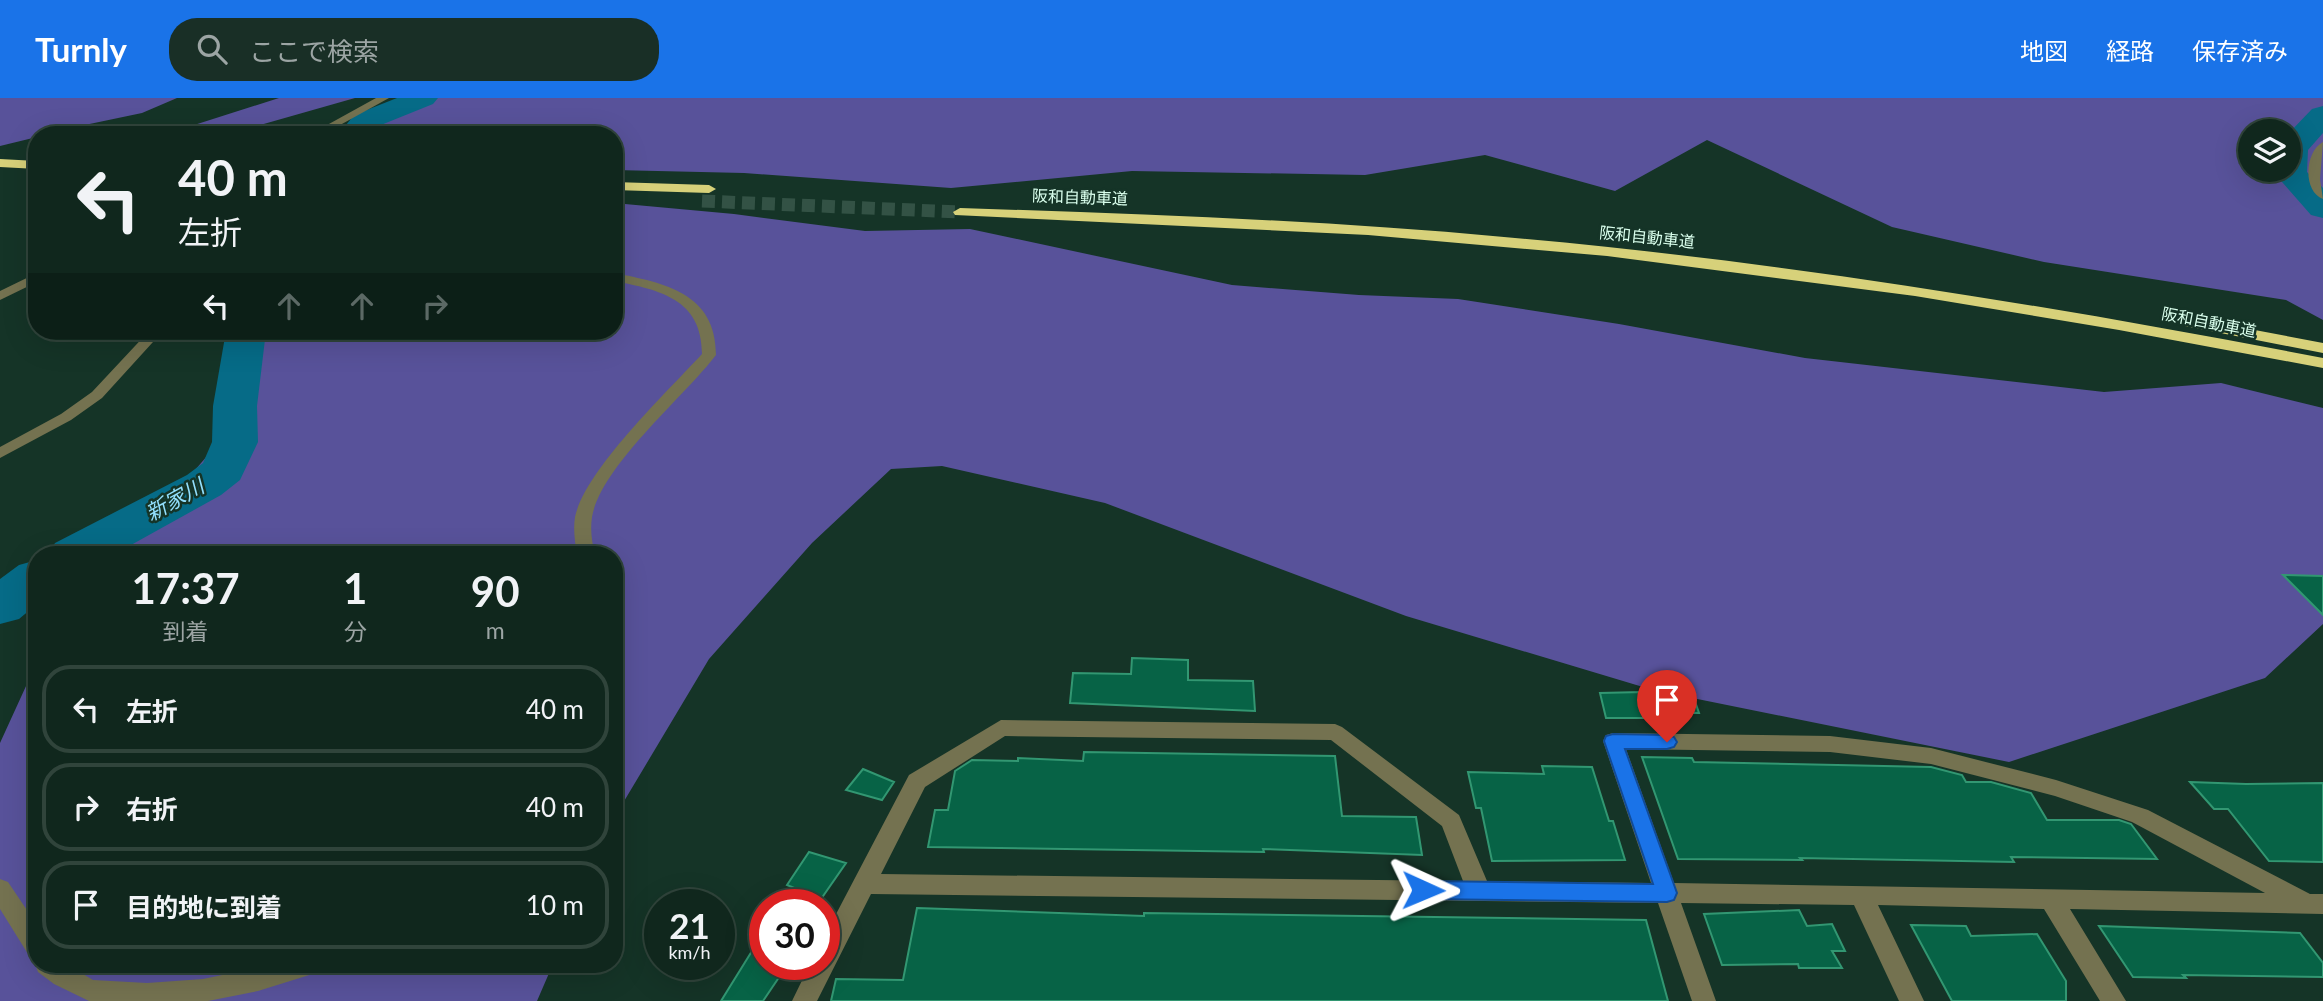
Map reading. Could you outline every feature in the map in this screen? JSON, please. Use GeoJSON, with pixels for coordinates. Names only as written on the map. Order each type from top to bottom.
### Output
{"type":"FeatureCollection","features":[{"type":"Feature","properties":{"kind":"highway"},"geometry":{"type":"LineString","coordinates":[[0,163],[28,165]]}},
{"type":"Feature","properties":{"kind":"highway"},"geometry":{"type":"LineString","coordinates":[[0,177],[28,178]]}},
{"type":"Feature","properties":{"kind":"highway"},"geometry":{"type":"LineString","coordinates":[[623,187],[706,195],[623,198]]}},
{"type":"Feature","properties":{"kind":"highway","name":"阪和自動車道"},"geometry":{"type":"LineString","coordinates":[[963,206],[1505,241],[1868,283],[2323,348]]}},
{"type":"Feature","properties":{"kind":"highway","name":"阪和自動車道"},"geometry":{"type":"LineString","coordinates":[[2141,321],[2323,363]]}},
{"type":"Feature","properties":{"kind":"street"},"geometry":{"type":"LineString","coordinates":[[331,126],[384,98]]}},
{"type":"Feature","properties":{"kind":"street"},"geometry":{"type":"LineString","coordinates":[[2323,145],[2312,181],[2317,192],[2323,196]]}},
{"type":"Feature","properties":{"kind":"street"},"geometry":{"type":"LineString","coordinates":[[586,546],[584,513],[599,486],[615,462],[709,355],[711,339],[691,303],[666,290],[623,279]]}},
{"type":"Feature","properties":{"kind":"street"},"geometry":{"type":"LineString","coordinates":[[0,296],[28,282]]}},
{"type":"Feature","properties":{"kind":"street"},"geometry":{"type":"LineString","coordinates":[[0,453],[66,417],[97,395],[148,340]]}},
{"type":"Feature","properties":{"kind":"street"},"geometry":{"type":"LineString","coordinates":[[840,932],[917,780],[1001,728],[1335,732],[1451,821],[1479,891]]}},
{"type":"Feature","properties":{"kind":"street"},"geometry":{"type":"LineString","coordinates":[[1704,1001],[1613,741],[1830,744],[1931,756],[2056,788],[2140,816],[2315,904]]}},
{"type":"Feature","properties":{"kind":"street"},"geometry":{"type":"LineString","coordinates":[[865,884],[1861,895],[2315,904]]}},
{"type":"Feature","properties":{"kind":"street"},"geometry":{"type":"LineString","coordinates":[[0,889],[28,932]]}},
{"type":"Feature","properties":{"kind":"street"},"geometry":{"type":"LineString","coordinates":[[1861,895],[1912,1001]]}},
{"type":"Feature","properties":{"kind":"street"},"geometry":{"type":"LineString","coordinates":[[2051,899],[2114,1001]]}},
{"type":"Feature","properties":{"kind":"street"},"geometry":{"type":"LineString","coordinates":[[62,973],[91,991],[156,998],[216,990],[285,973]]}},
{"type":"Feature","properties":{"kind":"street"},"geometry":{"type":"LineString","coordinates":[[804,1001],[815,980]]}},
{"type":"Feature","properties":{"kind":"shaded area"},"geometry":{"type":"Polygon","coordinates":[[[0,98],[177,98],[142,113],[80,126],[28,126],[28,139],[0,146],[0,98]]]}},
{"type":"Feature","properties":{"kind":"shaded area"},"geometry":{"type":"Polygon","coordinates":[[[279,98],[355,98],[257,126],[191,126],[279,98]]]}},
{"type":"Feature","properties":{"kind":"shaded area"},"geometry":{"type":"Polygon","coordinates":[[[428,98],[2323,98],[2323,320],[2286,300],[2044,262],[1892,227],[1707,140],[1615,191],[1485,155],[1365,175],[1132,171],[951,188],[744,173],[623,170],[623,126],[367,126],[428,98]]]}},
{"type":"Feature","properties":{"kind":"shaded area"},"geometry":{"type":"Polygon","coordinates":[[[623,204],[734,214],[865,231],[970,229],[1232,285],[1359,295],[1458,299],[1619,324],[1805,358],[2104,392],[2221,383],[2323,408],[2323,624],[2265,678],[2009,762],[1653,690],[1406,616],[1105,503],[942,466],[891,469],[812,543],[709,659],[623,803],[623,546],[130,546],[238,420],[232,357],[247,340],[623,340],[623,204]]]}},
{"type":"Feature","properties":{"kind":"shaded area"},"geometry":{"type":"Polygon","coordinates":[[[28,682],[28,973],[549,973],[537,1001],[0,1001],[0,743],[28,682]]]}},
{"type":"Feature","properties":{"kind":"building"},"geometry":{"type":"Polygon","coordinates":[[[2283,575],[2323,576],[2323,615],[2283,575]]]}},
{"type":"Feature","properties":{"kind":"building"},"geometry":{"type":"Polygon","coordinates":[[[1132,658],[1188,660],[1188,680],[1253,681],[1255,711],[1070,703],[1073,673],[1131,674],[1132,658]]]}},
{"type":"Feature","properties":{"kind":"building"},"geometry":{"type":"Polygon","coordinates":[[[1658,687],[1690,687],[1699,713],[1668,713],[1658,687]]]}},
{"type":"Feature","properties":{"kind":"building"},"geometry":{"type":"Polygon","coordinates":[[[1642,692],[1650,718],[1606,718],[1600,693],[1642,692]]]}},
{"type":"Feature","properties":{"kind":"building"},"geometry":{"type":"Polygon","coordinates":[[[1084,752],[1335,756],[1342,816],[1416,817],[1422,855],[1263,849],[1264,852],[928,847],[935,810],[948,810],[955,771],[972,760],[1018,761],[1018,758],[1083,761],[1084,752]]]}},
{"type":"Feature","properties":{"kind":"building"},"geometry":{"type":"Polygon","coordinates":[[[1642,757],[1692,758],[1694,762],[1931,767],[1962,775],[1966,782],[1991,782],[2031,793],[2047,820],[2119,820],[2131,824],[2157,859],[2011,857],[2014,862],[1678,859],[1642,757]]]}},
{"type":"Feature","properties":{"kind":"building"},"geometry":{"type":"Polygon","coordinates":[[[1542,766],[1592,767],[1625,860],[1492,861],[1481,808],[1476,808],[1468,772],[1544,774],[1542,766]]]}},
{"type":"Feature","properties":{"kind":"building"},"geometry":{"type":"Polygon","coordinates":[[[863,769],[894,782],[882,800],[846,790],[863,769]]]}},
{"type":"Feature","properties":{"kind":"building"},"geometry":{"type":"Polygon","coordinates":[[[2190,782],[2323,783],[2323,862],[2269,861],[2228,809],[2214,809],[2190,782]]]}},
{"type":"Feature","properties":{"kind":"building"},"geometry":{"type":"Polygon","coordinates":[[[809,852],[846,863],[828,889],[797,889],[787,885],[809,852]]]}},
{"type":"Feature","properties":{"kind":"building"},"geometry":{"type":"Polygon","coordinates":[[[917,908],[1144,916],[1144,913],[1646,920],[1668,1001],[831,1001],[836,980],[903,980],[917,908]]]}},
{"type":"Feature","properties":{"kind":"building"},"geometry":{"type":"Polygon","coordinates":[[[1799,910],[1807,926],[1832,924],[1845,951],[1832,951],[1842,968],[1799,968],[1798,964],[1722,965],[1704,914],[1799,910]]]}},
{"type":"Feature","properties":{"kind":"building"},"geometry":{"type":"Polygon","coordinates":[[[1911,925],[1966,926],[1971,936],[2037,934],[2066,981],[2066,1001],[1952,1001],[1911,925]]]}},
{"type":"Feature","properties":{"kind":"building"},"geometry":{"type":"Polygon","coordinates":[[[2099,926],[2300,933],[2323,963],[2323,977],[2133,977],[2099,926]]]}},
{"type":"Feature","properties":{"kind":"building"},"geometry":{"type":"Polygon","coordinates":[[[749,956],[749,980],[777,980],[763,1001],[721,1001],[749,956]]]}},
{"type":"Feature","properties":{"kind":"waterway","name":"新家川"},"geometry":{"type":"LineString","coordinates":[[361,126],[365,121],[423,98]]}},
{"type":"Feature","properties":{"kind":"waterway"},"geometry":{"type":"LineString","coordinates":[[2323,115],[2292,148],[2291,174],[2323,208]]}},
{"type":"Feature","properties":{"kind":"waterway","name":"新家川"},"geometry":{"type":"LineString","coordinates":[[90,546],[204,485],[223,470],[235,442],[235,406],[245,340]]}},
{"type":"Feature","properties":{"kind":"waterway","name":"新家川"},"geometry":{"type":"LineString","coordinates":[[0,606],[28,584]]}},
{"type":"Feature","properties":{"kind":"tunnel"},"geometry":{"type":"LineString","coordinates":[[702,201],[960,212]]}},
{"type":"Feature","properties":{"kind":"route"},"geometry":{"type":"LineString","coordinates":[[1423,890],[1667,893],[1613,741],[1667,742]]}}]}
